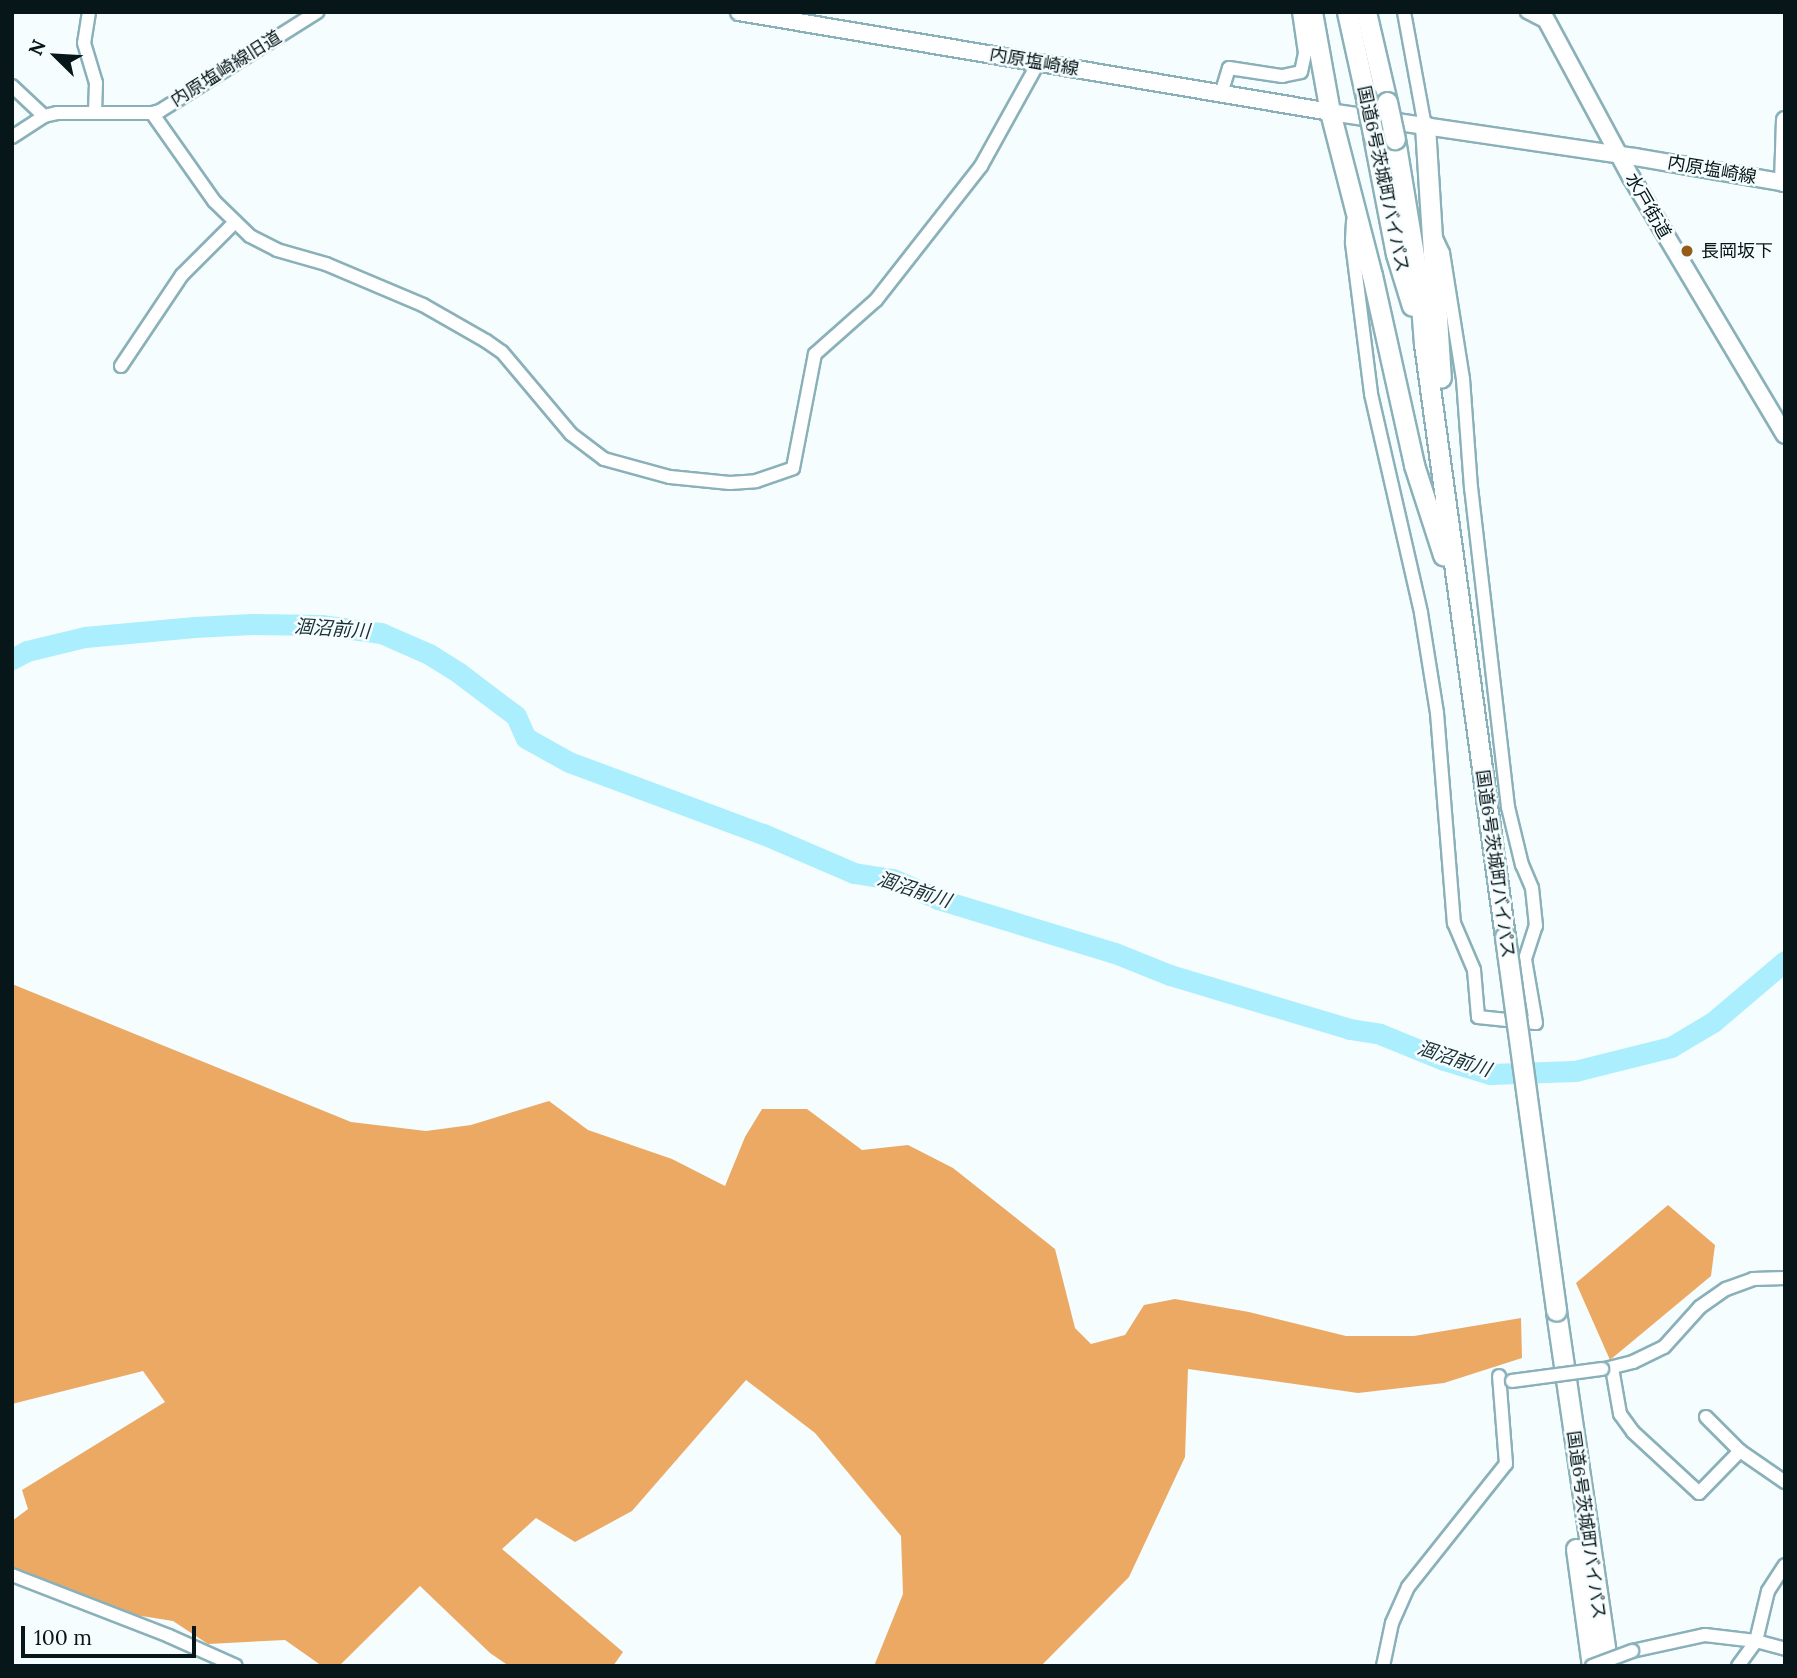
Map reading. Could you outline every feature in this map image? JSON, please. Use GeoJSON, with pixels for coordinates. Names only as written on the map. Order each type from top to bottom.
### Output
{"type":"FeatureCollection","features":[{"type":"Feature","properties":{"kind":"highway"},"geometry":{"type":"LineString","coordinates":[[1312,12],[1330,112],[1354,199],[1414,465],[1461,616]]}},
{"type":"Feature","properties":{"kind":"highway","name":"国道6号茨城町バイパス"},"geometry":{"type":"LineString","coordinates":[[1346,12],[1366,98],[1396,254],[1424,344]]}},
{"type":"Feature","properties":{"kind":"highway","name":"国道6号茨城町バイパス"},"geometry":{"type":"LineString","coordinates":[[1366,12],[1395,139],[1420,292],[1424,344],[1566,1385],[1608,1666]]}},
{"type":"Feature","properties":{"kind":"highway"},"geometry":{"type":"LineString","coordinates":[[1425,126],[1430,228],[1461,616]]}},
{"type":"Feature","properties":{"kind":"highway","name":"国道6号茨城町バイパス"},"geometry":{"type":"LineString","coordinates":[[1566,1385],[1567,1465],[1592,1666]]}},
{"type":"Feature","properties":{"kind":"main road","name":"内原塩崎線"},"geometry":{"type":"LineString","coordinates":[[739,12],[1330,112]]}},
{"type":"Feature","properties":{"kind":"main road"},"geometry":{"type":"LineString","coordinates":[[1545,18],[1619,155]]}},
{"type":"Feature","properties":{"kind":"main road","name":"水戸街道"},"geometry":{"type":"LineString","coordinates":[[1330,112],[1619,155],[1785,435]]}},
{"type":"Feature","properties":{"kind":"main road","name":"内原塩崎線"},"geometry":{"type":"LineString","coordinates":[[1619,155],[1784,188],[1785,120]]}},
{"type":"Feature","properties":{"kind":"street"},"geometry":{"type":"LineString","coordinates":[[89,12],[85,43],[96,83],[95,113]]}},
{"type":"Feature","properties":{"kind":"street","name":"内原塩崎線旧道"},"geometry":{"type":"LineString","coordinates":[[12,137],[44,116],[152,113],[317,12]]}},
{"type":"Feature","properties":{"kind":"street"},"geometry":{"type":"LineString","coordinates":[[1221,94],[1229,68],[1282,76],[1301,72],[1305,53],[1299,12]]}},
{"type":"Feature","properties":{"kind":"street"},"geometry":{"type":"LineString","coordinates":[[1404,12],[1425,126]]}},
{"type":"Feature","properties":{"kind":"street"},"geometry":{"type":"LineString","coordinates":[[1527,12],[1545,18]]}},
{"type":"Feature","properties":{"kind":"street"},"geometry":{"type":"LineString","coordinates":[[152,113],[214,201],[234,223],[277,250],[326,264],[411,300],[485,341],[502,352],[571,434],[604,459],[670,477],[702,482],[756,481],[793,468],[815,354],[876,300],[981,166],[1038,63]]}},
{"type":"Feature","properties":{"kind":"street"},"geometry":{"type":"LineString","coordinates":[[12,86],[44,116]]}},
{"type":"Feature","properties":{"kind":"street"},"geometry":{"type":"LineString","coordinates":[[1354,199],[1352,243],[1371,394],[1421,613],[1437,713],[1454,923],[1474,970],[1478,1017],[1536,1023],[1525,959],[1536,926],[1532,888],[1522,865],[1508,807],[1471,488],[1463,379],[1443,253],[1430,228]]}},
{"type":"Feature","properties":{"kind":"street"},"geometry":{"type":"LineString","coordinates":[[121,366],[182,275],[234,223]]}},
{"type":"Feature","properties":{"kind":"street"},"geometry":{"type":"LineString","coordinates":[[1383,1666],[1392,1623],[1408,1587],[1506,1464],[1504,1380],[1607,1369],[1633,1362],[1664,1347],[1700,1307],[1726,1289],[1753,1279],[1785,1278]]}},
{"type":"Feature","properties":{"kind":"street"},"geometry":{"type":"LineString","coordinates":[[1607,1369],[1620,1414],[1633,1432],[1699,1493],[1740,1451]]}},
{"type":"Feature","properties":{"kind":"street"},"geometry":{"type":"LineString","coordinates":[[1706,1417],[1740,1451],[1785,1482]]}},
{"type":"Feature","properties":{"kind":"street"},"geometry":{"type":"LineString","coordinates":[[1738,1666],[1756,1641],[1768,1591],[1785,1565]]}},
{"type":"Feature","properties":{"kind":"street"},"geometry":{"type":"LineString","coordinates":[[12,1575],[169,1636],[236,1666]]}},
{"type":"Feature","properties":{"kind":"street"},"geometry":{"type":"LineString","coordinates":[[1592,1666],[1632,1651],[1705,1635],[1756,1641],[1785,1649]]}},
{"type":"Feature","properties":{"kind":"shaded area"},"geometry":{"type":"Polygon","coordinates":[[[12,984],[351,1122],[426,1131],[471,1125],[549,1101],[588,1130],[672,1159],[725,1186],[745,1137],[762,1109],[807,1109],[862,1150],[908,1145],[953,1168],[1055,1249],[1075,1328],[1091,1344],[1125,1335],[1144,1305],[1175,1299],[1249,1312],[1346,1336],[1414,1336],[1521,1318],[1522,1358],[1444,1383],[1358,1393],[1188,1369],[1185,1457],[1129,1577],[1041,1666],[874,1666],[903,1594],[901,1536],[815,1433],[746,1380],[632,1511],[575,1542],[536,1518],[502,1549],[623,1652],[613,1666],[509,1666],[490,1653],[420,1586],[339,1666],[322,1666],[285,1640],[208,1644],[173,1621],[129,1614],[12,1568],[12,1521],[28,1509],[22,1490],[165,1402],[143,1371],[12,1404],[12,984]]]}},
{"type":"Feature","properties":{"kind":"shaded area"},"geometry":{"type":"Polygon","coordinates":[[[1668,1205],[1715,1245],[1711,1276],[1610,1360],[1576,1283],[1668,1205]]]}},
{"type":"Feature","properties":{"kind":"waterway","name":"涸沼前川"},"geometry":{"type":"LineString","coordinates":[[12,659],[27,651],[85,637],[195,627],[251,624],[321,625],[381,633],[429,654],[459,673],[516,716],[526,738],[569,762],[763,834],[854,873],[893,879],[938,899],[1115,953],[1170,975],[1350,1029],[1380,1034],[1444,1060],[1490,1074],[1575,1071],[1671,1047],[1713,1022],[1785,961]]}},
{"type":"Feature","properties":{"kind":"place","name":"長岡坂下"},"geometry":{"type":"Point","coordinates":[1687,251]}}]}
